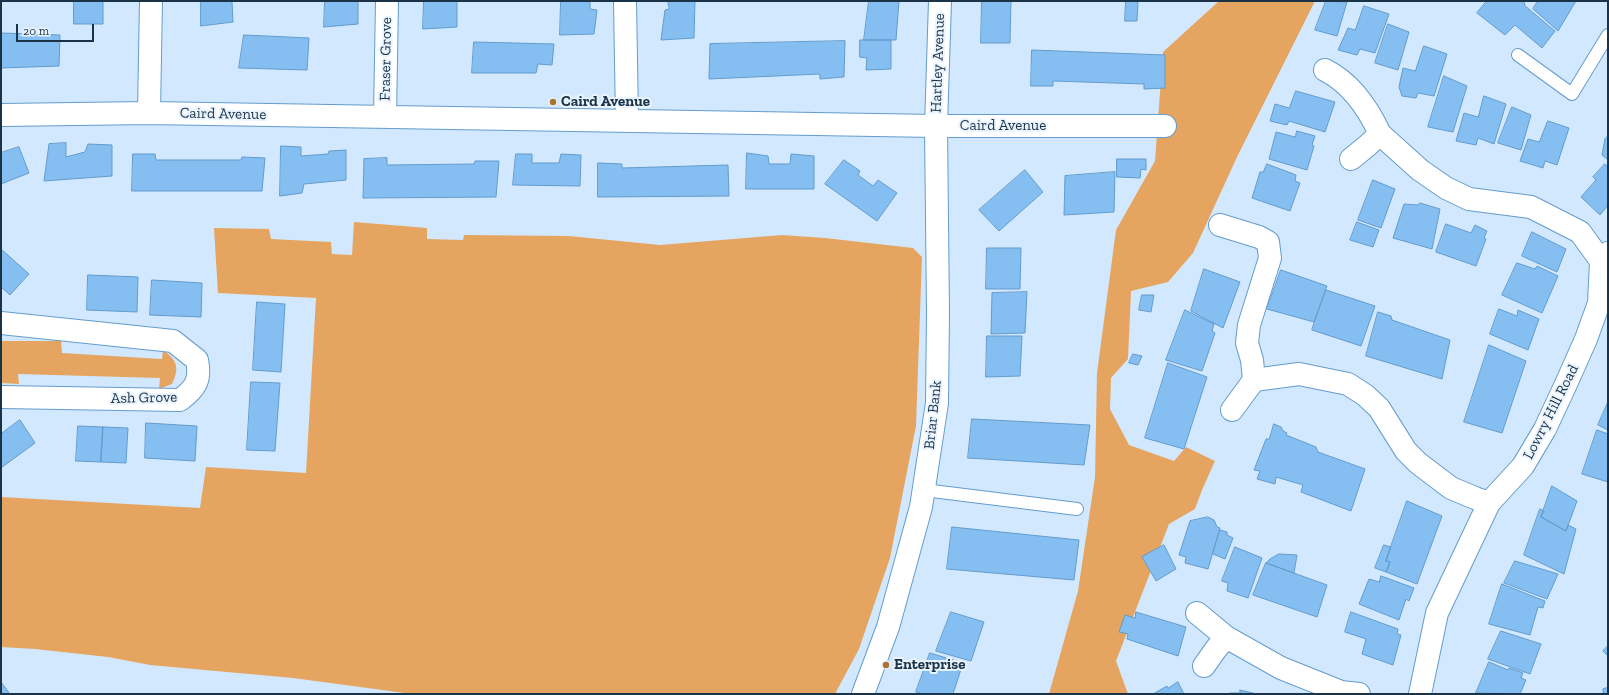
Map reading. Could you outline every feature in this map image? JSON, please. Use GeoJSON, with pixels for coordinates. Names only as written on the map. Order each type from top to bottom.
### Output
{"type":"FeatureCollection","features":[{"type":"Feature","properties":{"kind":"street"},"geometry":{"type":"LineString","coordinates":[[149,113],[151,1]]}},
{"type":"Feature","properties":{"kind":"street","name":"Fraser Grove"},"geometry":{"type":"LineString","coordinates":[[386,117],[387,1]]}},
{"type":"Feature","properties":{"kind":"street"},"geometry":{"type":"LineString","coordinates":[[625,1],[627,120]]}},
{"type":"Feature","properties":{"kind":"street","name":"Hartley Avenue"},"geometry":{"type":"LineString","coordinates":[[936,126],[940,1]]}},
{"type":"Feature","properties":{"kind":"street"},"geometry":{"type":"LineString","coordinates":[[1325,70],[1335,75],[1347,85],[1373,118],[1380,134],[1420,170],[1446,188],[1469,199],[1531,207],[1580,232],[1604,257]]}},
{"type":"Feature","properties":{"kind":"street","name":"Caird Avenue"},"geometry":{"type":"LineString","coordinates":[[1,115],[149,113],[936,126],[1165,126]]}},
{"type":"Feature","properties":{"kind":"street","name":"Briar Bank"},"geometry":{"type":"LineString","coordinates":[[862,694],[888,627],[921,507],[936,404],[938,313],[936,126]]}},
{"type":"Feature","properties":{"kind":"street"},"geometry":{"type":"LineString","coordinates":[[1351,159],[1380,134]]}},
{"type":"Feature","properties":{"kind":"street"},"geometry":{"type":"LineString","coordinates":[[1220,225],[1259,237],[1268,242],[1270,258],[1248,325],[1247,343],[1252,360],[1254,380],[1232,410]]}},
{"type":"Feature","properties":{"kind":"street","name":"Lowry Hill Road"},"geometry":{"type":"LineString","coordinates":[[1420,694],[1437,613],[1489,503],[1523,466],[1545,429],[1586,339],[1599,302],[1604,257]]}},
{"type":"Feature","properties":{"kind":"street","name":"Ash Grove"},"geometry":{"type":"LineString","coordinates":[[1,323],[173,342],[197,360],[199,372],[197,384],[180,400],[1,397]]}},
{"type":"Feature","properties":{"kind":"street"},"geometry":{"type":"LineString","coordinates":[[1254,380],[1299,374],[1348,384],[1365,395],[1379,408],[1406,451],[1418,463],[1451,488],[1489,503]]}},
{"type":"Feature","properties":{"kind":"street"},"geometry":{"type":"LineString","coordinates":[[1197,613],[1226,637],[1281,668],[1341,692],[1359,694]]}},
{"type":"Feature","properties":{"kind":"street"},"geometry":{"type":"LineString","coordinates":[[1204,666],[1216,648],[1226,637]]}},
{"type":"Feature","properties":{"kind":"lane"},"geometry":{"type":"LineString","coordinates":[[1518,54],[1572,94],[1608,35]]}},
{"type":"Feature","properties":{"kind":"lane"},"geometry":{"type":"LineString","coordinates":[[924,490],[1077,509]]}},
{"type":"Feature","properties":{"kind":"shaded area"},"geometry":{"type":"Polygon","coordinates":[[[1219,1],[1315,1],[1237,157],[1193,253],[1168,282],[1131,291],[1128,359],[1111,378],[1110,409],[1129,445],[1174,461],[1186,447],[1215,461],[1195,509],[1169,524],[1116,661],[1128,694],[1049,694],[1078,591],[1095,477],[1097,373],[1116,230],[1155,161],[1163,52],[1219,1]]]}},
{"type":"Feature","properties":{"kind":"shaded area"},"geometry":{"type":"Polygon","coordinates":[[[354,222],[427,228],[427,239],[463,240],[464,235],[569,236],[660,245],[782,235],[825,238],[913,248],[922,257],[916,426],[890,558],[859,649],[835,694],[412,694],[293,678],[150,665],[108,657],[1,647],[1,497],[200,508],[206,467],[306,473],[316,298],[218,293],[214,228],[269,229],[271,239],[331,242],[332,254],[352,255],[354,222]]]}},
{"type":"Feature","properties":{"kind":"shaded area"},"geometry":{"type":"Polygon","coordinates":[[[1,341],[61,341],[62,353],[162,359],[163,350],[174,361],[176,365],[176,373],[172,384],[159,389],[160,378],[18,374],[19,384],[1,383],[1,341]]]}},
{"type":"Feature","properties":{"kind":"building"},"geometry":{"type":"Polygon","coordinates":[[[74,1],[103,1],[103,24],[74,24],[74,1]]]}},
{"type":"Feature","properties":{"kind":"building"},"geometry":{"type":"Polygon","coordinates":[[[201,1],[232,1],[233,22],[201,26],[201,1]]]}},
{"type":"Feature","properties":{"kind":"building"},"geometry":{"type":"Polygon","coordinates":[[[325,1],[358,1],[358,24],[324,27],[325,1]]]}},
{"type":"Feature","properties":{"kind":"building"},"geometry":{"type":"Polygon","coordinates":[[[424,1],[457,1],[457,27],[423,29],[424,1]]]}},
{"type":"Feature","properties":{"kind":"building"},"geometry":{"type":"Polygon","coordinates":[[[561,1],[590,1],[590,9],[597,10],[594,34],[560,35],[561,1]]]}},
{"type":"Feature","properties":{"kind":"building"},"geometry":{"type":"Polygon","coordinates":[[[668,1],[695,1],[694,38],[661,40],[665,10],[669,9],[668,1]]]}},
{"type":"Feature","properties":{"kind":"building"},"geometry":{"type":"Polygon","coordinates":[[[869,1],[899,1],[896,40],[864,40],[869,1]]]}},
{"type":"Feature","properties":{"kind":"building"},"geometry":{"type":"Polygon","coordinates":[[[982,1],[1011,1],[1010,43],[981,43],[982,1]]]}},
{"type":"Feature","properties":{"kind":"building"},"geometry":{"type":"Polygon","coordinates":[[[1126,1],[1138,1],[1137,21],[1125,21],[1126,1]]]}},
{"type":"Feature","properties":{"kind":"building"},"geometry":{"type":"Polygon","coordinates":[[[1326,1],[1347,2],[1337,36],[1315,30],[1326,1]]]}},
{"type":"Feature","properties":{"kind":"building"},"geometry":{"type":"Polygon","coordinates":[[[1487,1],[1523,1],[1525,4],[1524,5],[1555,31],[1542,48],[1515,25],[1505,35],[1477,13],[1487,1]]]}},
{"type":"Feature","properties":{"kind":"building"},"geometry":{"type":"Polygon","coordinates":[[[1538,1],[1576,1],[1558,31],[1533,9],[1538,1]]]}},
{"type":"Feature","properties":{"kind":"building"},"geometry":{"type":"Polygon","coordinates":[[[1364,6],[1389,14],[1375,53],[1360,49],[1357,55],[1338,50],[1348,28],[1355,30],[1364,6]]]}},
{"type":"Feature","properties":{"kind":"building"},"geometry":{"type":"Polygon","coordinates":[[[1388,24],[1409,32],[1398,70],[1375,63],[1388,24]]]}},
{"type":"Feature","properties":{"kind":"building"},"geometry":{"type":"Polygon","coordinates":[[[1,33],[60,35],[59,66],[1,68],[1,33]]]}},
{"type":"Feature","properties":{"kind":"building"},"geometry":{"type":"Polygon","coordinates":[[[244,35],[309,38],[307,70],[239,68],[244,35]]]}},
{"type":"Feature","properties":{"kind":"building"},"geometry":{"type":"Polygon","coordinates":[[[860,40],[891,40],[891,69],[866,70],[867,58],[860,57],[860,40]]]}},
{"type":"Feature","properties":{"kind":"building"},"geometry":{"type":"Polygon","coordinates":[[[845,41],[844,77],[820,79],[820,74],[709,79],[710,44],[845,41]]]}},
{"type":"Feature","properties":{"kind":"building"},"geometry":{"type":"Polygon","coordinates":[[[474,42],[554,44],[552,65],[538,64],[536,73],[472,73],[474,42]]]}},
{"type":"Feature","properties":{"kind":"building"},"geometry":{"type":"Polygon","coordinates":[[[1424,46],[1447,54],[1434,96],[1418,93],[1416,98],[1402,96],[1399,87],[1403,68],[1415,71],[1424,46]]]}},
{"type":"Feature","properties":{"kind":"building"},"geometry":{"type":"Polygon","coordinates":[[[1032,50],[1165,55],[1165,88],[1144,89],[1144,84],[1053,81],[1053,86],[1031,86],[1032,50]]]}},
{"type":"Feature","properties":{"kind":"building"},"geometry":{"type":"Polygon","coordinates":[[[1444,76],[1467,86],[1453,132],[1428,127],[1444,76]]]}},
{"type":"Feature","properties":{"kind":"building"},"geometry":{"type":"Polygon","coordinates":[[[1296,91],[1335,102],[1325,132],[1289,121],[1287,125],[1270,121],[1275,104],[1289,108],[1296,91]]]}},
{"type":"Feature","properties":{"kind":"building"},"geometry":{"type":"Polygon","coordinates":[[[1484,96],[1506,104],[1494,144],[1478,138],[1476,145],[1456,141],[1464,113],[1478,117],[1484,96]]]}},
{"type":"Feature","properties":{"kind":"building"},"geometry":{"type":"Polygon","coordinates":[[[1512,107],[1531,115],[1521,150],[1498,143],[1512,107]]]}},
{"type":"Feature","properties":{"kind":"building"},"geometry":{"type":"Polygon","coordinates":[[[1548,121],[1569,128],[1557,165],[1545,161],[1543,168],[1520,161],[1528,139],[1539,142],[1548,121]]]}},
{"type":"Feature","properties":{"kind":"building"},"geometry":{"type":"Polygon","coordinates":[[[1297,131],[1315,136],[1312,145],[1314,146],[1307,170],[1269,159],[1276,132],[1295,137],[1297,131]]]}},
{"type":"Feature","properties":{"kind":"building"},"geometry":{"type":"Polygon","coordinates":[[[1608,136],[1608,160],[1602,155],[1605,139],[1608,136]]]}},
{"type":"Feature","properties":{"kind":"building"},"geometry":{"type":"Polygon","coordinates":[[[66,143],[66,157],[85,152],[88,144],[112,145],[112,176],[44,181],[49,144],[66,143]]]}},
{"type":"Feature","properties":{"kind":"building"},"geometry":{"type":"Polygon","coordinates":[[[281,146],[301,147],[301,156],[328,154],[329,151],[346,150],[346,180],[304,184],[302,193],[280,196],[281,146]]]}},
{"type":"Feature","properties":{"kind":"building"},"geometry":{"type":"Polygon","coordinates":[[[19,147],[29,173],[1,184],[1,153],[19,147]]]}},
{"type":"Feature","properties":{"kind":"building"},"geometry":{"type":"Polygon","coordinates":[[[747,153],[768,156],[769,164],[790,164],[791,154],[814,156],[814,189],[746,189],[747,153]]]}},
{"type":"Feature","properties":{"kind":"building"},"geometry":{"type":"Polygon","coordinates":[[[133,154],[155,154],[156,160],[241,160],[242,157],[265,158],[262,191],[132,191],[133,154]]]}},
{"type":"Feature","properties":{"kind":"building"},"geometry":{"type":"Polygon","coordinates":[[[516,154],[532,154],[532,163],[559,163],[561,154],[581,155],[580,186],[513,185],[516,154]]]}},
{"type":"Feature","properties":{"kind":"building"},"geometry":{"type":"Polygon","coordinates":[[[387,158],[387,165],[474,164],[475,161],[499,161],[496,197],[363,198],[364,159],[387,158]]]}},
{"type":"Feature","properties":{"kind":"building"},"geometry":{"type":"Polygon","coordinates":[[[1117,159],[1146,159],[1146,170],[1141,169],[1140,178],[1117,177],[1117,159]]]}},
{"type":"Feature","properties":{"kind":"building"},"geometry":{"type":"Polygon","coordinates":[[[844,160],[860,171],[858,175],[873,186],[878,180],[897,193],[877,221],[825,184],[844,160]]]}},
{"type":"Feature","properties":{"kind":"building"},"geometry":{"type":"Polygon","coordinates":[[[598,163],[622,164],[622,168],[728,165],[729,196],[598,197],[598,163]]]}},
{"type":"Feature","properties":{"kind":"building"},"geometry":{"type":"Polygon","coordinates":[[[1267,164],[1296,175],[1295,181],[1300,183],[1290,211],[1252,198],[1260,172],[1263,172],[1267,164]]]}},
{"type":"Feature","properties":{"kind":"building"},"geometry":{"type":"Polygon","coordinates":[[[1605,164],[1608,167],[1608,205],[1600,215],[1581,197],[1596,180],[1593,177],[1605,164]]]}},
{"type":"Feature","properties":{"kind":"building"},"geometry":{"type":"Polygon","coordinates":[[[1025,170],[1043,192],[999,231],[979,210],[1025,170]]]}},
{"type":"Feature","properties":{"kind":"building"},"geometry":{"type":"Polygon","coordinates":[[[1115,172],[1114,212],[1064,215],[1065,176],[1115,172]]]}},
{"type":"Feature","properties":{"kind":"building"},"geometry":{"type":"Polygon","coordinates":[[[1373,180],[1395,189],[1381,228],[1358,220],[1373,180]]]}},
{"type":"Feature","properties":{"kind":"building"},"geometry":{"type":"Polygon","coordinates":[[[1420,203],[1440,209],[1432,249],[1393,238],[1404,204],[1418,205],[1420,203]]]}},
{"type":"Feature","properties":{"kind":"building"},"geometry":{"type":"Polygon","coordinates":[[[1357,222],[1379,230],[1373,247],[1350,240],[1357,222]]]}},
{"type":"Feature","properties":{"kind":"building"},"geometry":{"type":"Polygon","coordinates":[[[1446,224],[1471,233],[1475,225],[1487,231],[1484,238],[1486,239],[1476,266],[1436,252],[1446,224]]]}},
{"type":"Feature","properties":{"kind":"building"},"geometry":{"type":"Polygon","coordinates":[[[1532,232],[1566,249],[1557,272],[1522,256],[1532,232]]]}},
{"type":"Feature","properties":{"kind":"building"},"geometry":{"type":"Polygon","coordinates":[[[987,248],[1021,248],[1020,289],[986,289],[987,248]]]}},
{"type":"Feature","properties":{"kind":"building"},"geometry":{"type":"Polygon","coordinates":[[[1,249],[29,274],[10,295],[1,287],[1,249]]]}},
{"type":"Feature","properties":{"kind":"building"},"geometry":{"type":"Polygon","coordinates":[[[1517,263],[1535,269],[1537,266],[1558,276],[1542,313],[1502,295],[1517,263]]]}},
{"type":"Feature","properties":{"kind":"building"},"geometry":{"type":"Polygon","coordinates":[[[1204,269],[1240,282],[1223,328],[1191,311],[1204,269]]]}},
{"type":"Feature","properties":{"kind":"building"},"geometry":{"type":"Polygon","coordinates":[[[1281,270],[1327,286],[1314,322],[1267,309],[1281,270]]]}},
{"type":"Feature","properties":{"kind":"building"},"geometry":{"type":"Polygon","coordinates":[[[88,275],[138,277],[137,312],[87,310],[88,275]]]}},
{"type":"Feature","properties":{"kind":"building"},"geometry":{"type":"Polygon","coordinates":[[[152,280],[202,283],[201,317],[150,315],[152,280]]]}},
{"type":"Feature","properties":{"kind":"building"},"geometry":{"type":"Polygon","coordinates":[[[1326,290],[1375,306],[1361,346],[1312,330],[1326,290]]]}},
{"type":"Feature","properties":{"kind":"building"},"geometry":{"type":"Polygon","coordinates":[[[1027,292],[1025,333],[991,334],[992,293],[1027,292]]]}},
{"type":"Feature","properties":{"kind":"building"},"geometry":{"type":"Polygon","coordinates":[[[1142,295],[1154,295],[1151,312],[1139,310],[1142,295]]]}},
{"type":"Feature","properties":{"kind":"building"},"geometry":{"type":"Polygon","coordinates":[[[257,302],[285,304],[281,372],[253,370],[257,302]]]}},
{"type":"Feature","properties":{"kind":"building"},"geometry":{"type":"Polygon","coordinates":[[[1499,309],[1517,316],[1518,310],[1539,319],[1528,350],[1490,334],[1499,309]]]}},
{"type":"Feature","properties":{"kind":"building"},"geometry":{"type":"Polygon","coordinates":[[[1185,310],[1214,324],[1212,331],[1215,333],[1202,371],[1166,360],[1185,310]]]}},
{"type":"Feature","properties":{"kind":"building"},"geometry":{"type":"Polygon","coordinates":[[[1378,312],[1391,316],[1392,320],[1450,340],[1442,379],[1366,356],[1378,312]]]}},
{"type":"Feature","properties":{"kind":"building"},"geometry":{"type":"Polygon","coordinates":[[[987,336],[1022,336],[1020,376],[986,377],[987,336]]]}},
{"type":"Feature","properties":{"kind":"building"},"geometry":{"type":"Polygon","coordinates":[[[1489,345],[1526,361],[1502,433],[1464,422],[1489,345]]]}},
{"type":"Feature","properties":{"kind":"building"},"geometry":{"type":"Polygon","coordinates":[[[1133,354],[1142,356],[1138,365],[1129,363],[1133,354]]]}},
{"type":"Feature","properties":{"kind":"building"},"geometry":{"type":"Polygon","coordinates":[[[1168,363],[1207,377],[1184,449],[1145,438],[1168,363]]]}},
{"type":"Feature","properties":{"kind":"building"},"geometry":{"type":"Polygon","coordinates":[[[251,382],[280,383],[275,451],[247,450],[251,382]]]}},
{"type":"Feature","properties":{"kind":"building"},"geometry":{"type":"Polygon","coordinates":[[[1608,402],[1608,430],[1598,425],[1608,402]]]}},
{"type":"Feature","properties":{"kind":"building"},"geometry":{"type":"Polygon","coordinates":[[[972,419],[1090,425],[1084,465],[968,458],[972,419]]]}},
{"type":"Feature","properties":{"kind":"building"},"geometry":{"type":"Polygon","coordinates":[[[20,420],[35,443],[1,468],[1,434],[20,420]]]}},
{"type":"Feature","properties":{"kind":"building"},"geometry":{"type":"Polygon","coordinates":[[[146,423],[197,426],[195,461],[145,458],[146,423]]]}},
{"type":"Feature","properties":{"kind":"building"},"geometry":{"type":"Polygon","coordinates":[[[1274,424],[1281,427],[1283,431],[1287,433],[1286,435],[1316,447],[1318,452],[1365,469],[1351,511],[1301,492],[1303,485],[1276,477],[1275,484],[1257,479],[1260,471],[1254,470],[1266,439],[1269,439],[1274,424]]]}},
{"type":"Feature","properties":{"kind":"building"},"geometry":{"type":"Polygon","coordinates":[[[78,426],[103,427],[101,462],[76,461],[78,426]]]}},
{"type":"Feature","properties":{"kind":"building"},"geometry":{"type":"Polygon","coordinates":[[[103,427],[128,428],[126,463],[101,462],[103,427]]]}},
{"type":"Feature","properties":{"kind":"building"},"geometry":{"type":"Polygon","coordinates":[[[1597,430],[1608,434],[1608,482],[1582,474],[1597,430]]]}},
{"type":"Feature","properties":{"kind":"building"},"geometry":{"type":"Polygon","coordinates":[[[1552,486],[1577,501],[1566,531],[1541,517],[1552,486]]]}},
{"type":"Feature","properties":{"kind":"building"},"geometry":{"type":"Polygon","coordinates":[[[1407,501],[1442,516],[1417,584],[1386,572],[1390,562],[1386,561],[1407,501]]]}},
{"type":"Feature","properties":{"kind":"building"},"geometry":{"type":"Polygon","coordinates":[[[1540,509],[1544,511],[1541,517],[1566,531],[1568,525],[1576,529],[1564,574],[1524,555],[1540,509]]]}},
{"type":"Feature","properties":{"kind":"building"},"geometry":{"type":"Polygon","coordinates":[[[1208,517],[1214,520],[1217,527],[1220,528],[1208,569],[1185,563],[1186,557],[1179,555],[1190,521],[1208,517]]]}},
{"type":"Feature","properties":{"kind":"building"},"geometry":{"type":"Polygon","coordinates":[[[952,527],[1079,540],[1074,580],[947,569],[952,527]]]}},
{"type":"Feature","properties":{"kind":"building"},"geometry":{"type":"Polygon","coordinates":[[[1220,530],[1227,532],[1227,535],[1233,538],[1225,559],[1213,554],[1220,530]]]}},
{"type":"Feature","properties":{"kind":"building"},"geometry":{"type":"Polygon","coordinates":[[[1164,545],[1176,569],[1156,581],[1142,557],[1164,545]]]}},
{"type":"Feature","properties":{"kind":"building"},"geometry":{"type":"Polygon","coordinates":[[[1384,545],[1391,547],[1386,561],[1390,562],[1386,572],[1375,568],[1384,545]]]}},
{"type":"Feature","properties":{"kind":"building"},"geometry":{"type":"Polygon","coordinates":[[[1235,547],[1262,558],[1248,598],[1227,591],[1228,583],[1222,581],[1235,547]]]}},
{"type":"Feature","properties":{"kind":"building"},"geometry":{"type":"Polygon","coordinates":[[[1279,554],[1297,555],[1294,573],[1266,563],[1279,554]]]}},
{"type":"Feature","properties":{"kind":"building"},"geometry":{"type":"Polygon","coordinates":[[[1515,561],[1558,574],[1547,599],[1504,583],[1515,561]]]}},
{"type":"Feature","properties":{"kind":"building"},"geometry":{"type":"Polygon","coordinates":[[[1266,563],[1327,585],[1317,617],[1253,595],[1266,563]]]}},
{"type":"Feature","properties":{"kind":"building"},"geometry":{"type":"Polygon","coordinates":[[[1381,576],[1414,588],[1409,601],[1406,599],[1399,620],[1359,604],[1369,579],[1379,582],[1381,576]]]}},
{"type":"Feature","properties":{"kind":"building"},"geometry":{"type":"Polygon","coordinates":[[[1502,584],[1545,601],[1543,608],[1538,607],[1530,635],[1489,624],[1502,584]]]}},
{"type":"Feature","properties":{"kind":"building"},"geometry":{"type":"Polygon","coordinates":[[[951,612],[984,622],[971,661],[936,651],[951,612]]]}},
{"type":"Feature","properties":{"kind":"building"},"geometry":{"type":"Polygon","coordinates":[[[1136,612],[1186,627],[1178,656],[1127,639],[1128,634],[1119,632],[1125,615],[1135,618],[1136,612]]]}},
{"type":"Feature","properties":{"kind":"building"},"geometry":{"type":"Polygon","coordinates":[[[1351,612],[1398,629],[1397,634],[1401,635],[1393,665],[1362,654],[1366,639],[1345,632],[1351,612]]]}},
{"type":"Feature","properties":{"kind":"building"},"geometry":{"type":"Polygon","coordinates":[[[1501,631],[1541,644],[1530,674],[1488,659],[1501,631]]]}},
{"type":"Feature","properties":{"kind":"building"},"geometry":{"type":"Polygon","coordinates":[[[1608,646],[1608,656],[1603,651],[1608,646]]]}},
{"type":"Feature","properties":{"kind":"building"},"geometry":{"type":"Polygon","coordinates":[[[930,653],[963,663],[953,694],[922,694],[916,692],[930,653]]]}},
{"type":"Feature","properties":{"kind":"building"},"geometry":{"type":"Polygon","coordinates":[[[1489,662],[1508,670],[1509,668],[1523,673],[1521,678],[1526,680],[1520,694],[1476,693],[1489,662]]]}},
{"type":"Feature","properties":{"kind":"building"},"geometry":{"type":"Polygon","coordinates":[[[1,682],[10,694],[1,694],[1,682]]]}},
{"type":"Feature","properties":{"kind":"building"},"geometry":{"type":"Polygon","coordinates":[[[1178,682],[1184,694],[1153,694],[1167,686],[1168,688],[1178,682]]]}},
{"type":"Feature","properties":{"kind":"building"},"geometry":{"type":"Polygon","coordinates":[[[1608,688],[1608,694],[1603,694],[1603,689],[1608,688]]]}},
{"type":"Feature","properties":{"kind":"building"},"geometry":{"type":"Polygon","coordinates":[[[1240,690],[1257,694],[1230,694],[1240,693],[1240,690]]]}},
{"type":"Feature","properties":{"kind":"place","name":"Caird Avenue"},"geometry":{"type":"Point","coordinates":[553,102]}},
{"type":"Feature","properties":{"kind":"place","name":"Enterprise"},"geometry":{"type":"Point","coordinates":[886,665]}}]}
